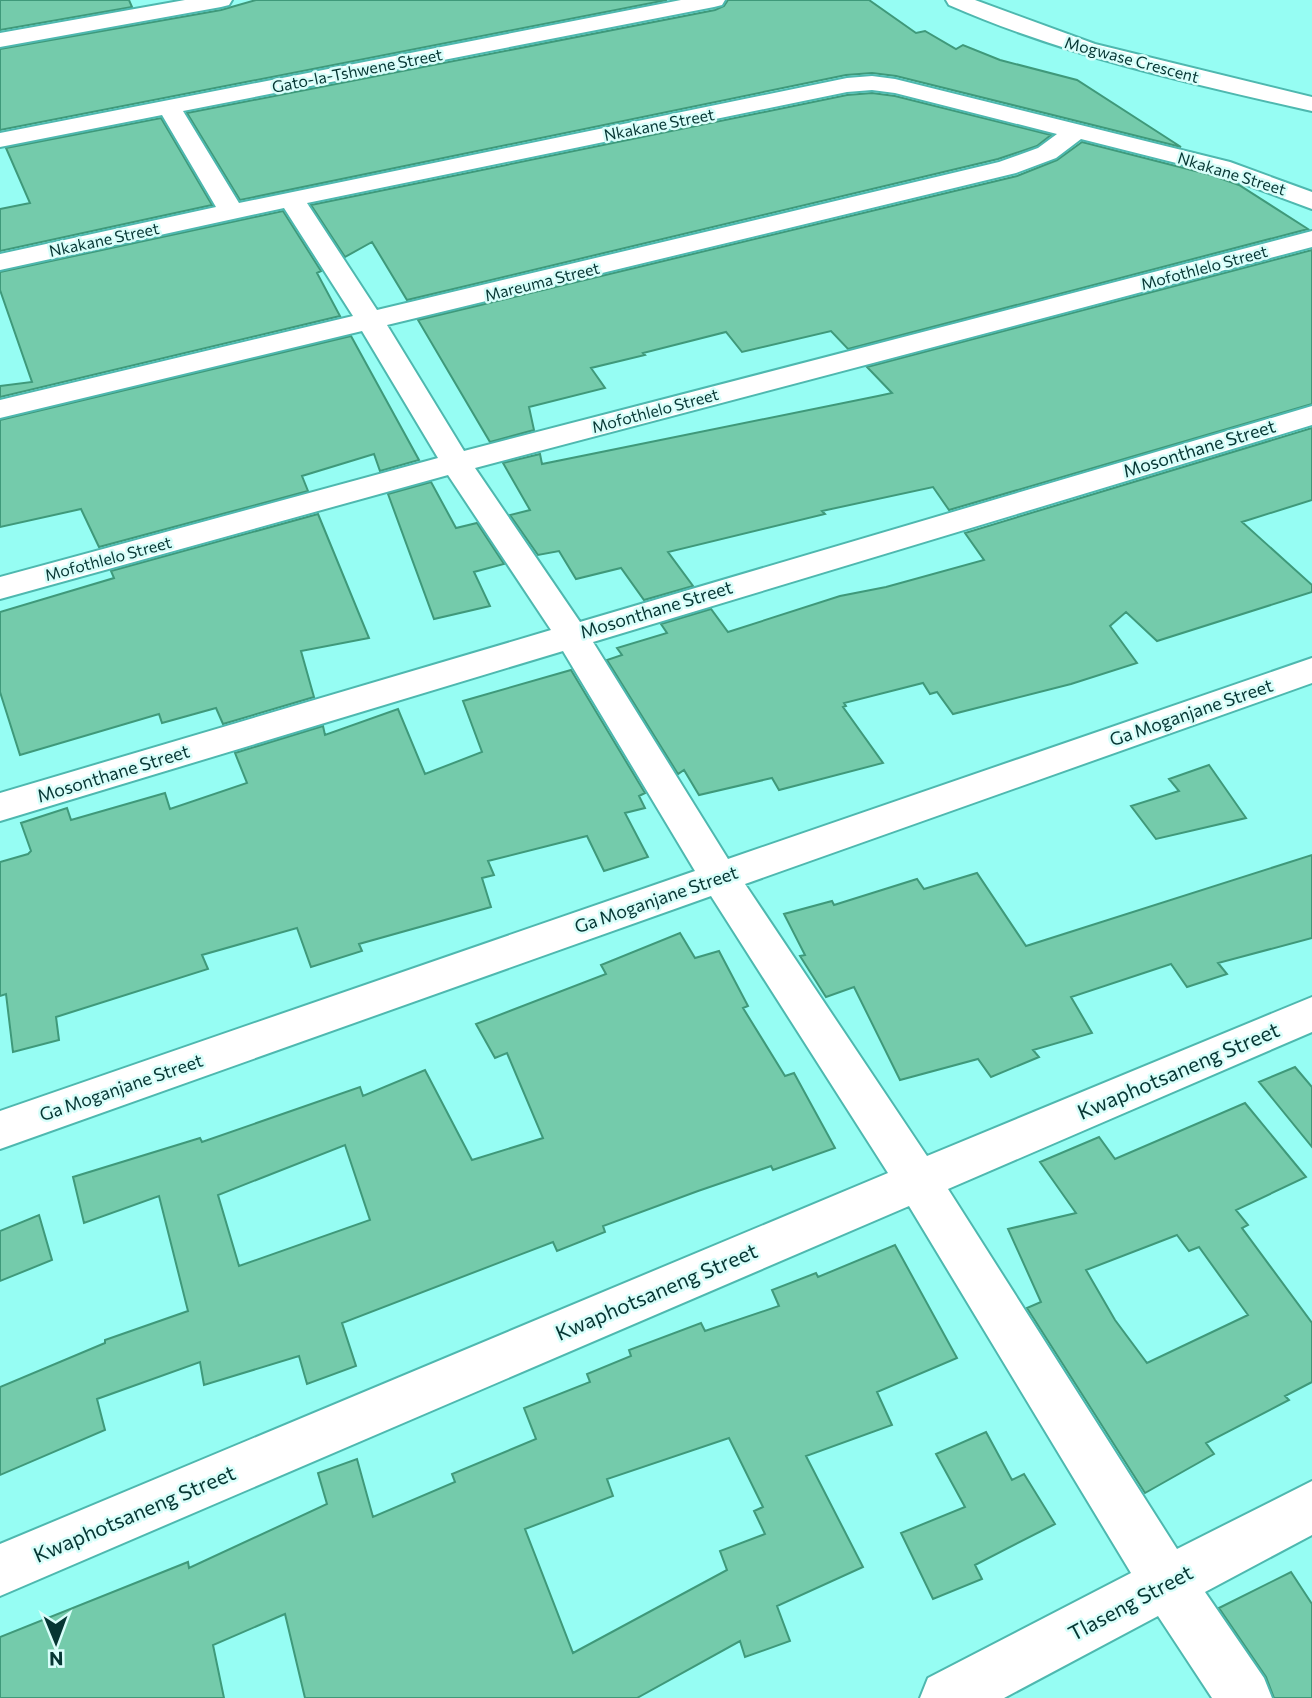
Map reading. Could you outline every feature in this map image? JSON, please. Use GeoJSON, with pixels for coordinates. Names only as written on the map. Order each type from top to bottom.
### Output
{"type":"FeatureCollection","features":[{"type":"Feature","properties":{"kind":"street"},"geometry":{"type":"LineString","coordinates":[[0,40],[221,0]]}},
{"type":"Feature","properties":{"kind":"street","name":"Gato-la-Tshwene Street"},"geometry":{"type":"LineString","coordinates":[[0,140],[714,0]]}},
{"type":"Feature","properties":{"kind":"street","name":"Mogwase Crescent"},"geometry":{"type":"LineString","coordinates":[[957,0],[1057,39],[1178,73],[1312,104]]}},
{"type":"Feature","properties":{"kind":"street","name":"Nkakane Street"},"geometry":{"type":"LineString","coordinates":[[0,261],[291,198],[847,85],[872,83],[895,86],[1221,167],[1312,201]]}},
{"type":"Feature","properties":{"kind":"street"},"geometry":{"type":"LineString","coordinates":[[169,107],[231,211]]}},
{"type":"Feature","properties":{"kind":"street","name":"Mareuma Street"},"geometry":{"type":"LineString","coordinates":[[0,409],[1007,168],[1047,153],[1075,132]]}},
{"type":"Feature","properties":{"kind":"street"},"geometry":{"type":"LineString","coordinates":[[291,198],[371,322],[456,463],[571,635],[719,877],[918,1180],[1167,1582],[1244,1698]]}},
{"type":"Feature","properties":{"kind":"street","name":"Mofothlelo Street"},"geometry":{"type":"LineString","coordinates":[[0,588],[456,463],[1312,239]]}},
{"type":"Feature","properties":{"kind":"street","name":"Mosonthane Street"},"geometry":{"type":"LineString","coordinates":[[0,807],[1312,415]]}},
{"type":"Feature","properties":{"kind":"street","name":"Ga Moganjane Street"},"geometry":{"type":"LineString","coordinates":[[0,1130],[1312,670]]}},
{"type":"Feature","properties":{"kind":"street","name":"Kwaphotsaneng Street"},"geometry":{"type":"LineString","coordinates":[[0,1570],[1312,1014]]}},
{"type":"Feature","properties":{"kind":"street","name":"Tlaseng Street"},"geometry":{"type":"LineString","coordinates":[[948,1698],[1312,1507]]}},
{"type":"Feature","properties":{"kind":"building"},"geometry":{"type":"Polygon","coordinates":[[[0,0],[129,0],[132,7],[0,30],[0,0]]]}},
{"type":"Feature","properties":{"kind":"building"},"geometry":{"type":"Polygon","coordinates":[[[256,0],[667,0],[0,130],[0,49],[221,10],[256,0]]]}},
{"type":"Feature","properties":{"kind":"building"},"geometry":{"type":"Polygon","coordinates":[[[728,0],[869,0],[916,33],[925,31],[956,49],[963,45],[1000,60],[1077,80],[1181,147],[896,76],[872,73],[846,75],[240,200],[187,113],[715,10],[724,6],[728,0]]]}},
{"type":"Feature","properties":{"kind":"building"},"geometry":{"type":"Polygon","coordinates":[[[872,93],[895,96],[1051,135],[1037,146],[998,159],[407,300],[372,242],[345,257],[311,205],[847,95],[872,93]]]}},
{"type":"Feature","properties":{"kind":"building"},"geometry":{"type":"Polygon","coordinates":[[[161,118],[212,205],[0,251],[0,209],[30,203],[6,148],[161,118]]]}},
{"type":"Feature","properties":{"kind":"building"},"geometry":{"type":"Polygon","coordinates":[[[1082,142],[1211,175],[1239,185],[1308,229],[848,349],[831,331],[742,352],[726,332],[643,353],[645,355],[591,368],[605,388],[529,407],[534,430],[490,442],[418,320],[1017,176],[1057,160],[1082,142]]]}},
{"type":"Feature","properties":{"kind":"building"},"geometry":{"type":"Polygon","coordinates":[[[283,211],[321,271],[317,273],[340,316],[0,397],[0,386],[32,382],[0,290],[0,272],[283,211]]]}},
{"type":"Feature","properties":{"kind":"building"},"geometry":{"type":"Polygon","coordinates":[[[1312,250],[1312,404],[949,510],[933,487],[822,511],[825,514],[668,552],[693,586],[644,600],[621,568],[576,579],[559,551],[538,555],[510,515],[530,510],[503,463],[540,454],[542,464],[892,393],[867,367],[1312,250]]]}},
{"type":"Feature","properties":{"kind":"building"},"geometry":{"type":"Polygon","coordinates":[[[351,336],[419,460],[380,471],[374,454],[302,476],[308,491],[99,547],[81,509],[0,527],[0,420],[351,336]]]}},
{"type":"Feature","properties":{"kind":"building"},"geometry":{"type":"Polygon","coordinates":[[[1312,428],[1312,500],[1242,522],[1312,585],[1312,592],[1157,641],[1126,612],[1110,626],[1137,663],[1071,684],[953,714],[937,692],[930,694],[923,683],[844,703],[846,706],[843,707],[883,763],[779,790],[772,778],[699,795],[684,770],[678,774],[607,660],[622,655],[617,648],[667,633],[661,624],[711,609],[728,632],[840,596],[886,587],[984,560],[965,533],[1312,428]]]}},
{"type":"Feature","properties":{"kind":"building"},"geometry":{"type":"Polygon","coordinates":[[[431,482],[456,528],[477,523],[504,564],[474,572],[490,606],[434,619],[388,494],[431,482]]]}},
{"type":"Feature","properties":{"kind":"building"},"geometry":{"type":"Polygon","coordinates":[[[318,514],[369,638],[301,651],[314,697],[223,724],[216,708],[162,723],[159,714],[20,755],[0,692],[0,612],[114,578],[111,571],[318,514]]]}},
{"type":"Feature","properties":{"kind":"building"},"geometry":{"type":"Polygon","coordinates":[[[571,670],[645,793],[639,796],[645,808],[625,813],[648,857],[604,871],[587,836],[488,861],[494,875],[482,878],[491,907],[359,944],[362,951],[311,967],[297,928],[202,955],[208,969],[56,1017],[59,1040],[13,1052],[6,994],[0,996],[0,862],[31,851],[21,823],[67,808],[71,820],[165,793],[170,809],[247,783],[235,753],[323,726],[325,735],[398,709],[425,774],[482,752],[463,701],[571,670]]]}},
{"type":"Feature","properties":{"kind":"building"},"geometry":{"type":"Polygon","coordinates":[[[1209,765],[1246,818],[1156,839],[1131,806],[1179,791],[1169,779],[1209,765]]]}},
{"type":"Feature","properties":{"kind":"building"},"geometry":{"type":"Polygon","coordinates":[[[1312,855],[1312,938],[1218,963],[1227,974],[1187,987],[1171,964],[1071,997],[1092,1033],[1033,1050],[1039,1057],[991,1077],[978,1059],[900,1080],[854,987],[826,997],[800,956],[805,955],[784,914],[832,901],[834,905],[917,879],[924,889],[977,873],[1026,946],[1312,855]]]}},
{"type":"Feature","properties":{"kind":"building"},"geometry":{"type":"Polygon","coordinates":[[[680,933],[695,958],[719,951],[748,1006],[743,1008],[785,1076],[794,1073],[835,1148],[773,1170],[771,1166],[603,1226],[605,1232],[557,1251],[553,1242],[342,1323],[356,1366],[307,1384],[299,1356],[204,1385],[200,1362],[97,1399],[105,1430],[0,1475],[0,1387],[105,1343],[105,1340],[188,1311],[159,1196],[84,1223],[73,1177],[200,1138],[202,1142],[360,1087],[363,1096],[425,1070],[472,1160],[543,1138],[507,1053],[495,1058],[476,1024],[606,974],[601,965],[680,933]],[[345,1145],[218,1195],[239,1266],[370,1220],[345,1145]]]}},
{"type":"Feature","properties":{"kind":"building"},"geometry":{"type":"Polygon","coordinates":[[[1295,1067],[1312,1087],[1312,1147],[1259,1082],[1295,1067]]]}},
{"type":"Feature","properties":{"kind":"building"},"geometry":{"type":"Polygon","coordinates":[[[1245,1103],[1306,1177],[1236,1210],[1248,1225],[1242,1228],[1312,1323],[1312,1382],[1285,1396],[1289,1400],[1206,1443],[1214,1454],[1145,1493],[1027,1308],[1041,1302],[1008,1229],[1076,1213],[1040,1162],[1099,1137],[1115,1159],[1245,1103]],[[1177,1235],[1086,1270],[1115,1320],[1147,1363],[1248,1315],[1199,1247],[1189,1251],[1177,1235]]]}},
{"type":"Feature","properties":{"kind":"building"},"geometry":{"type":"Polygon","coordinates":[[[39,1215],[52,1260],[0,1281],[0,1231],[39,1215]]]}},
{"type":"Feature","properties":{"kind":"building"},"geometry":{"type":"Polygon","coordinates":[[[895,1245],[957,1358],[877,1392],[892,1425],[806,1456],[863,1567],[777,1606],[790,1641],[745,1657],[740,1641],[637,1698],[305,1698],[285,1614],[213,1645],[224,1698],[0,1698],[0,1637],[188,1562],[189,1568],[327,1504],[318,1473],[357,1459],[373,1517],[455,1482],[452,1474],[536,1439],[524,1408],[590,1382],[587,1374],[631,1356],[629,1350],[701,1323],[705,1331],[779,1306],[772,1290],[816,1273],[818,1277],[895,1245]],[[729,1438],[607,1479],[613,1496],[525,1529],[573,1653],[727,1570],[720,1551],[765,1534],[754,1511],[763,1507],[729,1438]]]}},
{"type":"Feature","properties":{"kind":"building"},"geometry":{"type":"Polygon","coordinates":[[[986,1432],[1012,1480],[1024,1474],[1055,1524],[975,1565],[982,1579],[933,1599],[901,1533],[965,1507],[936,1454],[986,1432]]]}},
{"type":"Feature","properties":{"kind":"building"},"geometry":{"type":"Polygon","coordinates":[[[1291,1572],[1312,1604],[1312,1698],[1274,1698],[1266,1677],[1219,1608],[1291,1572]]]}}]}
